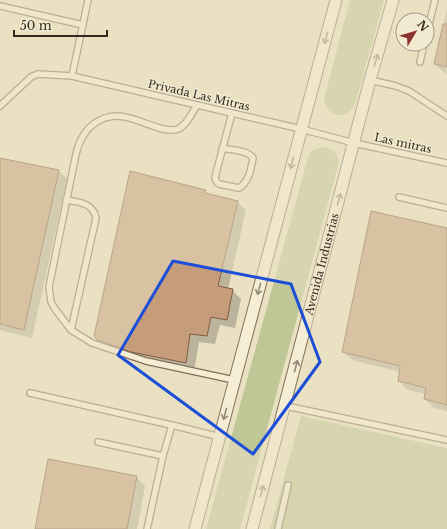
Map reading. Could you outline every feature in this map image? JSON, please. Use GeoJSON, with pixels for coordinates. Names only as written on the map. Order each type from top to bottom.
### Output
{"type":"FeatureCollection","features":[{"type":"Feature","properties":{"kind":"street"},"geometry":{"type":"LineString","coordinates":[[195,529],[336,0]]}},
{"type":"Feature","properties":{"kind":"street","name":"Avenida Industrias"},"geometry":{"type":"LineString","coordinates":[[252,529],[286,406],[370,80],[393,0]]}},
{"type":"Feature","properties":{"kind":"lane"},"geometry":{"type":"LineString","coordinates":[[72,76],[88,0]]}},
{"type":"Feature","properties":{"kind":"lane"},"geometry":{"type":"LineString","coordinates":[[432,12],[435,0]]}},
{"type":"Feature","properties":{"kind":"lane"},"geometry":{"type":"LineString","coordinates":[[0,6],[83,25]]}},
{"type":"Feature","properties":{"kind":"lane"},"geometry":{"type":"LineString","coordinates":[[420,62],[422,52]]}},
{"type":"Feature","properties":{"kind":"lane","name":"Privada Las Mitras"},"geometry":{"type":"LineString","coordinates":[[0,106],[31,77],[38,74],[72,76],[301,129],[354,143]]}},
{"type":"Feature","properties":{"kind":"lane"},"geometry":{"type":"LineString","coordinates":[[370,80],[396,86],[409,91],[447,116]]}},
{"type":"Feature","properties":{"kind":"lane"},"geometry":{"type":"LineString","coordinates":[[197,105],[186,123],[178,129],[171,130],[139,120],[115,115],[106,117],[89,127],[79,143],[66,200],[49,287],[49,295],[55,309],[71,330],[92,342],[146,361],[234,380]]}},
{"type":"Feature","properties":{"kind":"lane"},"geometry":{"type":"LineString","coordinates":[[222,148],[250,154],[253,158],[250,173],[243,186],[239,188],[219,184],[215,177],[222,148],[232,113]]}},
{"type":"Feature","properties":{"kind":"lane","name":"Las mitras"},"geometry":{"type":"LineString","coordinates":[[354,143],[447,163]]}},
{"type":"Feature","properties":{"kind":"lane"},"geometry":{"type":"LineString","coordinates":[[399,197],[447,208]]}},
{"type":"Feature","properties":{"kind":"lane"},"geometry":{"type":"LineString","coordinates":[[66,200],[82,202],[94,212],[96,218],[71,330]]}},
{"type":"Feature","properties":{"kind":"lane"},"geometry":{"type":"LineString","coordinates":[[30,393],[220,437]]}},
{"type":"Feature","properties":{"kind":"lane"},"geometry":{"type":"LineString","coordinates":[[286,406],[447,440]]}},
{"type":"Feature","properties":{"kind":"lane"},"geometry":{"type":"LineString","coordinates":[[147,529],[163,456],[172,425]]}},
{"type":"Feature","properties":{"kind":"lane"},"geometry":{"type":"LineString","coordinates":[[98,442],[163,456]]}},
{"type":"Feature","properties":{"kind":"lane"},"geometry":{"type":"LineString","coordinates":[[278,529],[288,485]]}},
{"type":"Feature","properties":{"kind":"highlighted area"},"geometry":{"type":"Polygon","coordinates":[[[173,261],[291,284],[320,362],[253,454],[118,355],[173,261]]]}},
{"type":"Feature","properties":{"kind":"green space"},"geometry":{"type":"Polygon","coordinates":[[[350,0],[384,0],[355,104],[347,113],[337,115],[329,110],[324,99],[350,0]]]}},
{"type":"Feature","properties":{"kind":"green space"},"geometry":{"type":"Polygon","coordinates":[[[324,147],[334,152],[339,162],[240,529],[206,529],[309,154],[313,150],[324,147]]]}},
{"type":"Feature","properties":{"kind":"green space"},"geometry":{"type":"Polygon","coordinates":[[[301,416],[447,448],[447,529],[270,529],[301,416]]]}},
{"type":"Feature","properties":{"kind":"building"},"geometry":{"type":"Polygon","coordinates":[[[443,24],[447,24],[447,67],[434,64],[443,24]]]}},
{"type":"Feature","properties":{"kind":"building"},"geometry":{"type":"Polygon","coordinates":[[[0,158],[59,170],[24,330],[0,324],[0,158]]]}},
{"type":"Feature","properties":{"kind":"building"},"geometry":{"type":"Polygon","coordinates":[[[130,171],[206,190],[205,193],[238,201],[218,286],[233,289],[227,320],[211,317],[207,336],[190,334],[186,363],[131,352],[97,340],[94,336],[130,171]]]}},
{"type":"Feature","properties":{"kind":"building"},"geometry":{"type":"Polygon","coordinates":[[[371,211],[447,228],[447,405],[424,399],[426,388],[398,381],[400,366],[342,352],[371,211]]]}},
{"type":"Feature","properties":{"kind":"building"},"geometry":{"type":"Polygon","coordinates":[[[48,459],[137,476],[127,529],[35,529],[48,459]]]}}]}
